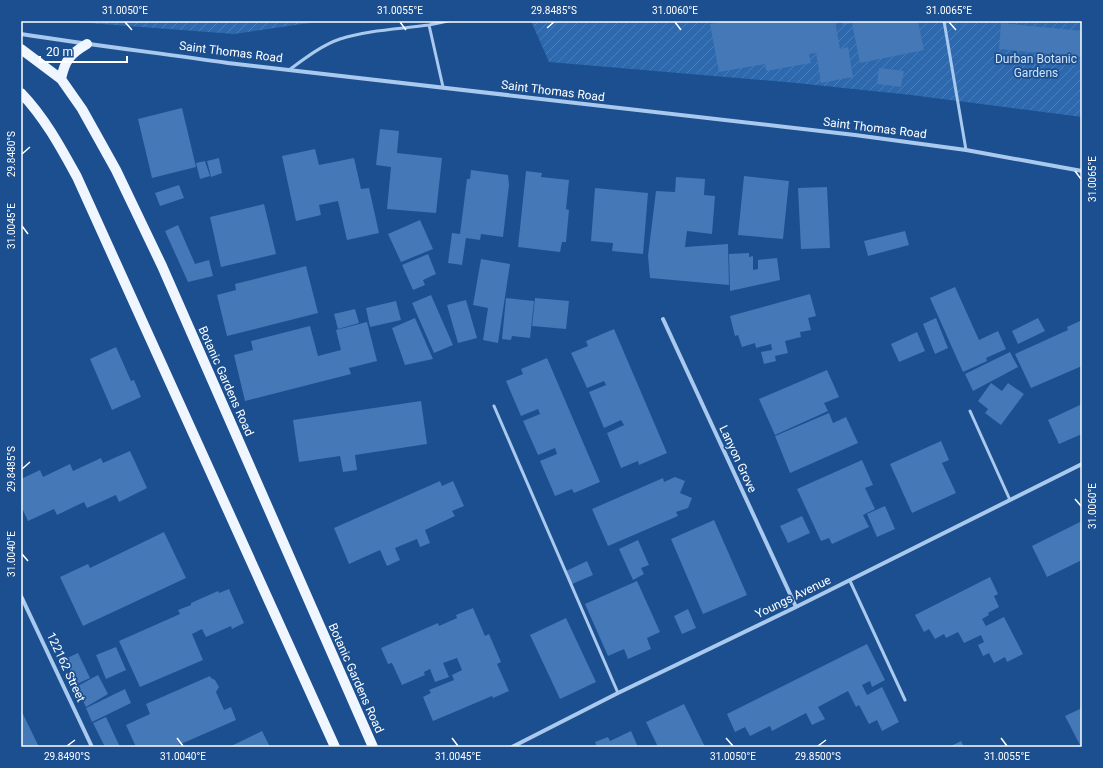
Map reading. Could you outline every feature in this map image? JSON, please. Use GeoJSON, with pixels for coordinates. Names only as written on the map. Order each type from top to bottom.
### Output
{"type":"FeatureCollection","features":[{"type":"Feature","properties":{"kind":"main road"},"geometry":{"type":"LineString","coordinates":[[60,79],[63,68],[68,59],[76,51],[87,44]]}},
{"type":"Feature","properties":{"kind":"main road","name":"Botanic Gardens Road"},"geometry":{"type":"LineString","coordinates":[[21,49],[60,79],[82,109],[116,170],[158,260],[372,747]]}},
{"type":"Feature","properties":{"kind":"main road"},"geometry":{"type":"LineString","coordinates":[[21,93],[32,104],[57,140],[77,177],[335,747]]}},
{"type":"Feature","properties":{"kind":"street","name":"Saint Thomas Road"},"geometry":{"type":"LineString","coordinates":[[21,34],[289,70],[855,135],[966,150],[1082,171]]}},
{"type":"Feature","properties":{"kind":"street","name":"Lanyon Grove"},"geometry":{"type":"LineString","coordinates":[[663,319],[796,608]]}},
{"type":"Feature","properties":{"kind":"street","name":"Youngs Avenue"},"geometry":{"type":"LineString","coordinates":[[512,747],[618,693],[796,608],[1082,464]]}},
{"type":"Feature","properties":{"kind":"street","name":"122162 Street"},"geometry":{"type":"LineString","coordinates":[[21,596],[92,747]]}},
{"type":"Feature","properties":{"kind":"lane"},"geometry":{"type":"LineString","coordinates":[[289,70],[318,50],[338,40],[359,34],[429,25],[448,21]]}},
{"type":"Feature","properties":{"kind":"lane"},"geometry":{"type":"LineString","coordinates":[[944,21],[966,150]]}},
{"type":"Feature","properties":{"kind":"lane"},"geometry":{"type":"LineString","coordinates":[[429,25],[443,87]]}},
{"type":"Feature","properties":{"kind":"lane"},"geometry":{"type":"LineString","coordinates":[[494,406],[618,693]]}},
{"type":"Feature","properties":{"kind":"lane"},"geometry":{"type":"LineString","coordinates":[[970,411],[1010,500]]}},
{"type":"Feature","properties":{"kind":"lane"},"geometry":{"type":"LineString","coordinates":[[850,581],[906,700]]}},
{"type":"Feature","properties":{"kind":"green space"},"geometry":{"type":"Polygon","coordinates":[[[63,21],[323,21],[234,34],[63,21]]]}},
{"type":"Feature","properties":{"kind":"green space","name":"Durban Botanic Gardens"},"geometry":{"type":"Polygon","coordinates":[[[531,21],[1082,21],[1082,117],[911,95],[796,83],[549,62],[531,21]]]}},
{"type":"Feature","properties":{"kind":"building"},"geometry":{"type":"Polygon","coordinates":[[[727,21],[835,21],[840,49],[848,47],[853,77],[821,83],[816,53],[809,54],[811,63],[766,71],[765,64],[719,72],[710,24],[727,21]]]}},
{"type":"Feature","properties":{"kind":"building"},"geometry":{"type":"Polygon","coordinates":[[[843,21],[918,21],[924,50],[860,63],[852,23],[843,25],[843,21]]]}},
{"type":"Feature","properties":{"kind":"building"},"geometry":{"type":"Polygon","coordinates":[[[1001,23],[1082,31],[1082,57],[999,49],[1001,23]]]}},
{"type":"Feature","properties":{"kind":"building"},"geometry":{"type":"Polygon","coordinates":[[[879,68],[904,71],[901,87],[877,84],[879,68]]]}},
{"type":"Feature","properties":{"kind":"building"},"geometry":{"type":"Polygon","coordinates":[[[182,108],[196,167],[152,178],[138,119],[182,108]]]}},
{"type":"Feature","properties":{"kind":"building"},"geometry":{"type":"Polygon","coordinates":[[[380,129],[399,131],[397,153],[442,158],[436,213],[387,209],[391,167],[376,165],[380,129]]]}},
{"type":"Feature","properties":{"kind":"building"},"geometry":{"type":"Polygon","coordinates":[[[315,149],[319,165],[354,158],[361,189],[369,188],[379,233],[347,240],[338,201],[319,205],[321,215],[296,221],[282,156],[315,149]]]}},
{"type":"Feature","properties":{"kind":"building"},"geometry":{"type":"Polygon","coordinates":[[[219,158],[222,173],[211,177],[207,161],[219,158]]]}},
{"type":"Feature","properties":{"kind":"building"},"geometry":{"type":"Polygon","coordinates":[[[205,161],[210,176],[200,179],[196,163],[205,161]]]}},
{"type":"Feature","properties":{"kind":"building"},"geometry":{"type":"Polygon","coordinates":[[[471,170],[508,175],[509,185],[503,237],[481,234],[480,240],[466,238],[462,265],[448,263],[452,233],[460,234],[467,179],[470,179],[471,170]]]}},
{"type":"Feature","properties":{"kind":"building"},"geometry":{"type":"Polygon","coordinates":[[[526,171],[542,173],[541,177],[569,180],[566,209],[569,210],[566,242],[562,242],[560,252],[518,247],[526,171]]]}},
{"type":"Feature","properties":{"kind":"building"},"geometry":{"type":"Polygon","coordinates":[[[744,176],[789,181],[783,239],[738,235],[744,176]]]}},
{"type":"Feature","properties":{"kind":"building"},"geometry":{"type":"Polygon","coordinates":[[[676,177],[705,179],[704,195],[715,196],[712,234],[687,231],[685,247],[728,244],[729,285],[650,278],[648,256],[656,191],[675,192],[676,177]]]}},
{"type":"Feature","properties":{"kind":"building"},"geometry":{"type":"Polygon","coordinates":[[[179,185],[184,198],[160,206],[155,193],[179,185]]]}},
{"type":"Feature","properties":{"kind":"building"},"geometry":{"type":"Polygon","coordinates":[[[827,187],[830,248],[801,249],[798,188],[827,187]]]}},
{"type":"Feature","properties":{"kind":"building"},"geometry":{"type":"Polygon","coordinates":[[[595,188],[648,193],[643,254],[612,251],[613,243],[591,241],[595,188]]]}},
{"type":"Feature","properties":{"kind":"building"},"geometry":{"type":"Polygon","coordinates":[[[264,204],[276,254],[221,267],[210,217],[264,204]]]}},
{"type":"Feature","properties":{"kind":"building"},"geometry":{"type":"Polygon","coordinates":[[[420,220],[433,249],[401,262],[388,234],[420,220]]]}},
{"type":"Feature","properties":{"kind":"building"},"geometry":{"type":"Polygon","coordinates":[[[178,225],[195,264],[209,260],[213,276],[188,282],[165,231],[178,225]]]}},
{"type":"Feature","properties":{"kind":"building"},"geometry":{"type":"Polygon","coordinates":[[[905,231],[909,245],[868,256],[864,241],[905,231]]]}},
{"type":"Feature","properties":{"kind":"building"},"geometry":{"type":"Polygon","coordinates":[[[749,253],[749,257],[753,256],[753,270],[758,269],[758,260],[777,258],[780,280],[730,291],[729,254],[749,253]]]}},
{"type":"Feature","properties":{"kind":"building"},"geometry":{"type":"Polygon","coordinates":[[[428,254],[436,274],[423,280],[425,285],[413,290],[402,265],[428,254]]]}},
{"type":"Feature","properties":{"kind":"building"},"geometry":{"type":"Polygon","coordinates":[[[481,259],[510,264],[498,343],[483,340],[488,308],[473,305],[481,259]]]}},
{"type":"Feature","properties":{"kind":"building"},"geometry":{"type":"Polygon","coordinates":[[[306,266],[318,313],[227,336],[217,295],[236,290],[235,284],[306,266]]]}},
{"type":"Feature","properties":{"kind":"building"},"geometry":{"type":"Polygon","coordinates":[[[955,287],[979,340],[998,331],[1006,349],[986,358],[987,361],[963,372],[930,298],[955,287]]]}},
{"type":"Feature","properties":{"kind":"building"},"geometry":{"type":"Polygon","coordinates":[[[810,294],[816,316],[808,318],[811,330],[800,332],[801,337],[785,341],[788,353],[775,356],[776,361],[764,364],[761,352],[772,350],[771,344],[756,348],[755,343],[742,347],[738,335],[735,336],[730,316],[810,294]]]}},
{"type":"Feature","properties":{"kind":"building"},"geometry":{"type":"Polygon","coordinates":[[[431,295],[453,345],[434,353],[412,303],[431,295]]]}},
{"type":"Feature","properties":{"kind":"building"},"geometry":{"type":"Polygon","coordinates":[[[506,298],[534,301],[530,338],[512,336],[511,340],[502,339],[506,298]]]}},
{"type":"Feature","properties":{"kind":"building"},"geometry":{"type":"Polygon","coordinates":[[[535,298],[569,301],[566,329],[532,326],[535,298]]]}},
{"type":"Feature","properties":{"kind":"building"},"geometry":{"type":"Polygon","coordinates":[[[466,300],[477,338],[458,343],[447,305],[466,300]]]}},
{"type":"Feature","properties":{"kind":"building"},"geometry":{"type":"Polygon","coordinates":[[[396,301],[401,320],[370,327],[366,308],[396,301]]]}},
{"type":"Feature","properties":{"kind":"building"},"geometry":{"type":"Polygon","coordinates":[[[355,309],[359,323],[338,329],[334,314],[355,309]]]}},
{"type":"Feature","properties":{"kind":"building"},"geometry":{"type":"Polygon","coordinates":[[[415,318],[433,359],[405,365],[392,328],[415,318]]]}},
{"type":"Feature","properties":{"kind":"building"},"geometry":{"type":"Polygon","coordinates":[[[936,318],[948,348],[935,354],[923,324],[936,318]]]}},
{"type":"Feature","properties":{"kind":"building"},"geometry":{"type":"Polygon","coordinates":[[[1038,318],[1045,331],[1018,344],[1012,331],[1038,318]]]}},
{"type":"Feature","properties":{"kind":"building"},"geometry":{"type":"Polygon","coordinates":[[[1082,320],[1082,366],[1031,388],[1015,354],[1068,330],[1067,327],[1082,320]]]}},
{"type":"Feature","properties":{"kind":"building"},"geometry":{"type":"Polygon","coordinates":[[[367,322],[377,361],[349,368],[351,374],[245,401],[234,355],[253,350],[251,341],[310,326],[318,356],[341,350],[336,330],[367,322]]]}},
{"type":"Feature","properties":{"kind":"building"},"geometry":{"type":"Polygon","coordinates":[[[614,329],[667,453],[639,465],[638,461],[621,468],[607,433],[624,425],[621,420],[604,428],[589,392],[606,385],[604,381],[587,388],[571,353],[588,346],[586,341],[614,329]]]}},
{"type":"Feature","properties":{"kind":"building"},"geometry":{"type":"Polygon","coordinates":[[[917,332],[925,351],[899,362],[891,344],[917,332]]]}},
{"type":"Feature","properties":{"kind":"building"},"geometry":{"type":"Polygon","coordinates":[[[116,347],[131,381],[134,380],[141,397],[112,410],[90,359],[116,347]]]}},
{"type":"Feature","properties":{"kind":"building"},"geometry":{"type":"Polygon","coordinates":[[[1010,352],[1018,367],[973,391],[965,374],[1010,352]]]}},
{"type":"Feature","properties":{"kind":"building"},"geometry":{"type":"Polygon","coordinates":[[[547,358],[600,482],[574,493],[572,489],[555,496],[540,461],[557,454],[555,448],[538,455],[523,421],[540,414],[538,409],[521,416],[506,381],[523,374],[521,369],[547,358]]]}},
{"type":"Feature","properties":{"kind":"building"},"geometry":{"type":"Polygon","coordinates":[[[827,370],[839,397],[824,403],[828,411],[775,435],[759,399],[827,370]]]}},
{"type":"Feature","properties":{"kind":"building"},"geometry":{"type":"Polygon","coordinates":[[[991,383],[1002,391],[1008,383],[1024,394],[1001,425],[985,413],[988,409],[978,401],[991,383]]]}},
{"type":"Feature","properties":{"kind":"building"},"geometry":{"type":"Polygon","coordinates":[[[421,401],[427,444],[355,455],[357,470],[343,472],[340,456],[299,462],[293,420],[421,401]]]}},
{"type":"Feature","properties":{"kind":"building"},"geometry":{"type":"Polygon","coordinates":[[[1082,404],[1082,434],[1059,444],[1048,420],[1082,404]]]}},
{"type":"Feature","properties":{"kind":"building"},"geometry":{"type":"Polygon","coordinates":[[[829,413],[833,423],[846,417],[858,443],[790,473],[775,436],[829,413]]]}},
{"type":"Feature","properties":{"kind":"building"},"geometry":{"type":"Polygon","coordinates":[[[941,441],[949,460],[942,463],[956,493],[912,513],[890,464],[941,441]]]}},
{"type":"Feature","properties":{"kind":"building"},"geometry":{"type":"Polygon","coordinates":[[[130,451],[147,488],[119,502],[116,495],[87,508],[84,502],[57,515],[54,509],[28,521],[21,506],[21,479],[40,470],[43,477],[70,464],[73,471],[101,458],[103,463],[130,451]]]}},
{"type":"Feature","properties":{"kind":"building"},"geometry":{"type":"Polygon","coordinates":[[[862,460],[873,485],[865,488],[875,509],[863,515],[869,527],[832,544],[829,538],[821,541],[797,489],[862,460]]]}},
{"type":"Feature","properties":{"kind":"building"},"geometry":{"type":"Polygon","coordinates":[[[675,477],[685,481],[680,493],[692,498],[688,508],[676,512],[678,516],[608,546],[592,509],[663,478],[664,482],[675,477]]]}},
{"type":"Feature","properties":{"kind":"building"},"geometry":{"type":"Polygon","coordinates":[[[440,481],[442,486],[453,481],[464,506],[452,511],[455,516],[425,530],[430,543],[420,547],[417,539],[395,548],[400,560],[387,566],[380,550],[349,564],[334,528],[440,481]]]}},
{"type":"Feature","properties":{"kind":"building"},"geometry":{"type":"Polygon","coordinates":[[[885,506],[895,529],[877,537],[867,514],[885,506]]]}},
{"type":"Feature","properties":{"kind":"building"},"geometry":{"type":"Polygon","coordinates":[[[802,516],[810,533],[788,543],[780,526],[802,516]]]}},
{"type":"Feature","properties":{"kind":"building"},"geometry":{"type":"Polygon","coordinates":[[[714,520],[747,595],[703,614],[671,539],[714,520]]]}},
{"type":"Feature","properties":{"kind":"building"},"geometry":{"type":"Polygon","coordinates":[[[1082,521],[1082,560],[1047,577],[1032,546],[1082,521]]]}},
{"type":"Feature","properties":{"kind":"building"},"geometry":{"type":"Polygon","coordinates":[[[164,532],[186,578],[83,626],[60,577],[88,564],[90,568],[164,532]]]}},
{"type":"Feature","properties":{"kind":"building"},"geometry":{"type":"Polygon","coordinates":[[[638,540],[649,565],[641,568],[644,574],[633,580],[619,549],[638,540]]]}},
{"type":"Feature","properties":{"kind":"building"},"geometry":{"type":"Polygon","coordinates":[[[587,561],[593,575],[572,584],[566,571],[587,561]]]}},
{"type":"Feature","properties":{"kind":"building"},"geometry":{"type":"Polygon","coordinates":[[[990,577],[998,594],[994,596],[999,607],[988,613],[989,615],[982,619],[986,626],[1004,617],[1023,654],[1007,662],[1005,657],[994,663],[989,653],[983,656],[978,645],[984,642],[981,635],[964,643],[958,632],[946,638],[944,634],[935,639],[929,629],[924,632],[915,615],[990,577]]]}},
{"type":"Feature","properties":{"kind":"building"},"geometry":{"type":"Polygon","coordinates":[[[637,581],[660,632],[647,638],[651,649],[628,659],[624,649],[608,656],[585,604],[637,581]]]}},
{"type":"Feature","properties":{"kind":"building"},"geometry":{"type":"Polygon","coordinates":[[[229,589],[244,623],[232,629],[231,626],[206,637],[202,629],[192,634],[203,660],[140,687],[119,641],[180,614],[178,610],[191,605],[191,603],[218,591],[219,593],[229,589]]]}},
{"type":"Feature","properties":{"kind":"building"},"geometry":{"type":"Polygon","coordinates":[[[473,608],[485,636],[489,634],[501,662],[497,664],[509,691],[493,698],[492,696],[433,721],[423,697],[431,693],[429,690],[454,680],[452,675],[462,670],[457,658],[443,663],[449,677],[435,682],[430,669],[424,672],[425,675],[402,685],[392,663],[388,664],[381,648],[438,623],[439,626],[457,618],[456,615],[473,608]]]}},
{"type":"Feature","properties":{"kind":"building"},"geometry":{"type":"Polygon","coordinates":[[[688,609],[696,628],[682,634],[674,616],[688,609]]]}},
{"type":"Feature","properties":{"kind":"building"},"geometry":{"type":"Polygon","coordinates":[[[566,618],[596,682],[560,699],[530,635],[566,618]]]}},
{"type":"Feature","properties":{"kind":"building"},"geometry":{"type":"Polygon","coordinates":[[[867,644],[885,680],[872,687],[870,681],[862,685],[867,695],[882,687],[899,722],[882,731],[877,720],[869,724],[859,705],[856,707],[848,691],[818,707],[825,719],[812,725],[806,713],[772,731],[770,726],[750,736],[745,727],[735,732],[727,714],[867,644]]]}},
{"type":"Feature","properties":{"kind":"building"},"geometry":{"type":"Polygon","coordinates":[[[116,647],[126,670],[106,679],[96,655],[116,647]]]}},
{"type":"Feature","properties":{"kind":"building"},"geometry":{"type":"Polygon","coordinates":[[[78,653],[90,678],[77,684],[65,659],[78,653]]]}},
{"type":"Feature","properties":{"kind":"building"},"geometry":{"type":"Polygon","coordinates":[[[98,675],[108,694],[86,707],[76,687],[98,675]]]}},
{"type":"Feature","properties":{"kind":"building"},"geometry":{"type":"Polygon","coordinates":[[[210,676],[215,680],[219,687],[216,692],[224,710],[231,707],[236,720],[174,747],[136,747],[126,725],[150,714],[146,704],[210,676]]]}},
{"type":"Feature","properties":{"kind":"building"},"geometry":{"type":"Polygon","coordinates":[[[125,689],[131,703],[92,722],[86,708],[125,689]]]}},
{"type":"Feature","properties":{"kind":"building"},"geometry":{"type":"Polygon","coordinates":[[[684,704],[705,747],[658,747],[646,722],[684,704]]]}},
{"type":"Feature","properties":{"kind":"building"},"geometry":{"type":"Polygon","coordinates":[[[1082,708],[1082,747],[1081,747],[1065,716],[1082,708]]]}},
{"type":"Feature","properties":{"kind":"building"},"geometry":{"type":"Polygon","coordinates":[[[21,710],[39,747],[21,747],[21,710]]]}},
{"type":"Feature","properties":{"kind":"building"},"geometry":{"type":"Polygon","coordinates":[[[106,717],[120,747],[105,747],[93,723],[106,717]]]}},
{"type":"Feature","properties":{"kind":"building"},"geometry":{"type":"Polygon","coordinates":[[[262,731],[270,747],[229,747],[262,731]]]}},
{"type":"Feature","properties":{"kind":"building"},"geometry":{"type":"Polygon","coordinates":[[[631,731],[638,747],[597,747],[595,742],[608,737],[610,741],[631,731]]]}},
{"type":"Feature","properties":{"kind":"building"},"geometry":{"type":"Polygon","coordinates":[[[961,741],[964,747],[949,747],[961,741]]]}}]}
